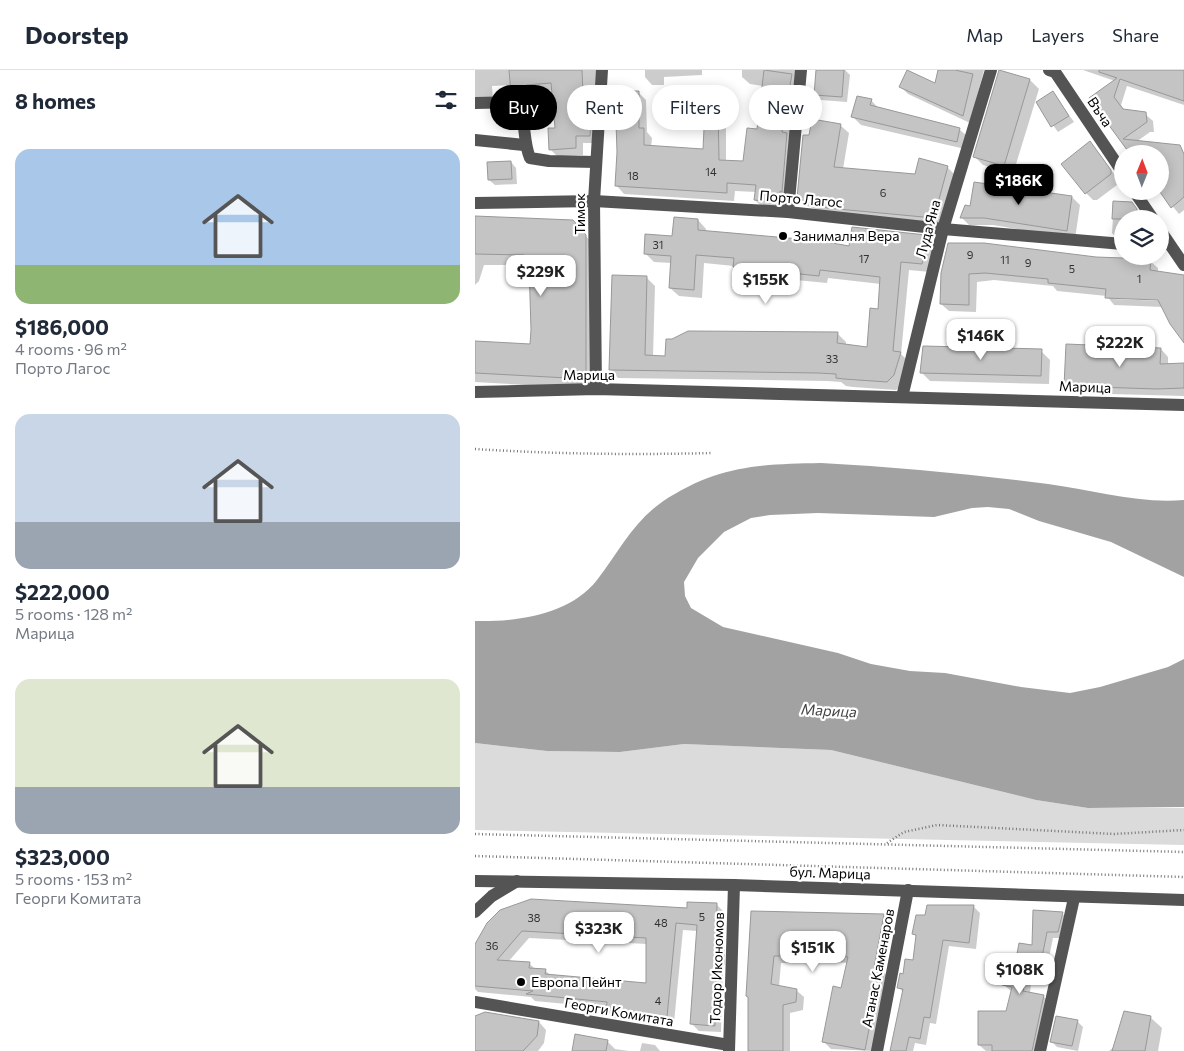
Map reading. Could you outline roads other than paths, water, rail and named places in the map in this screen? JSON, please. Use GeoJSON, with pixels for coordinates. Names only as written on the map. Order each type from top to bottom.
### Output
{"type":"FeatureCollection","features":[{"type":"Feature","properties":{"kind":"street","name":"Тимок"},"geometry":{"type":"LineString","coordinates":[[596,389],[594,201],[602,70]]}},
{"type":"Feature","properties":{"kind":"street"},"geometry":{"type":"LineString","coordinates":[[788,212],[801,70]]}},
{"type":"Feature","properties":{"kind":"street","name":"Луда Яна"},"geometry":{"type":"LineString","coordinates":[[902,397],[943,229],[991,70]]}},
{"type":"Feature","properties":{"kind":"street","name":"Въча"},"geometry":{"type":"LineString","coordinates":[[1049,70],[1055,72],[1114,160]]}},
{"type":"Feature","properties":{"kind":"street"},"geometry":{"type":"LineString","coordinates":[[475,103],[516,102],[523,111],[524,144],[529,158],[549,161],[597,162]]}},
{"type":"Feature","properties":{"kind":"street"},"geometry":{"type":"LineString","coordinates":[[475,140],[524,144]]}},
{"type":"Feature","properties":{"kind":"street","name":"Порто Лагос"},"geometry":{"type":"LineString","coordinates":[[475,203],[594,201],[788,212],[943,229],[1114,243]]}},
{"type":"Feature","properties":{"kind":"street"},"geometry":{"type":"LineString","coordinates":[[1169,251],[1184,265]]}},
{"type":"Feature","properties":{"kind":"street","name":"Марица"},"geometry":{"type":"LineString","coordinates":[[475,392],[596,389],[1184,405]]}},
{"type":"Feature","properties":{"kind":"street","name":"бул. Марица"},"geometry":{"type":"LineString","coordinates":[[475,881],[734,885],[908,890],[1074,898],[1184,900]]}},
{"type":"Feature","properties":{"kind":"street"},"geometry":{"type":"LineString","coordinates":[[475,912],[492,896],[517,881]]}},
{"type":"Feature","properties":{"kind":"street","name":"Тодор Икономов"},"geometry":{"type":"LineString","coordinates":[[729,1048],[734,885]]}},
{"type":"Feature","properties":{"kind":"street","name":"Атанас Каменаров"},"geometry":{"type":"LineString","coordinates":[[877,1051],[908,890]]}},
{"type":"Feature","properties":{"kind":"street"},"geometry":{"type":"LineString","coordinates":[[1040,1051],[1074,898]]}},
{"type":"Feature","properties":{"kind":"street","name":"Георги Комитата"},"geometry":{"type":"LineString","coordinates":[[475,1002],[729,1048]]}},
{"type":"Feature","properties":{"kind":"water"},"geometry":{"type":"Polygon","coordinates":[[[821,463],[991,477],[1150,500],[1184,500],[1184,577],[1111,542],[1039,521],[1009,509],[988,507],[972,508],[934,517],[818,513],[770,515],[751,518],[724,532],[698,558],[684,582],[685,596],[691,608],[723,627],[838,653],[871,664],[910,671],[945,673],[1021,687],[1070,693],[1100,687],[1168,667],[1184,659],[1184,807],[1088,808],[1036,800],[831,750],[684,744],[620,752],[547,751],[475,743],[475,621],[525,618],[557,609],[572,601],[586,592],[597,580],[634,528],[652,510],[682,490],[701,481],[739,469],[758,466],[821,463]]]}},
{"type":"Feature","properties":{"kind":"place","name":"Занималня Вера"},"geometry":{"type":"Point","coordinates":[783,236]}},
{"type":"Feature","properties":{"kind":"place","name":"Европа Пейнт"},"geometry":{"type":"Point","coordinates":[521,982]}}]}
